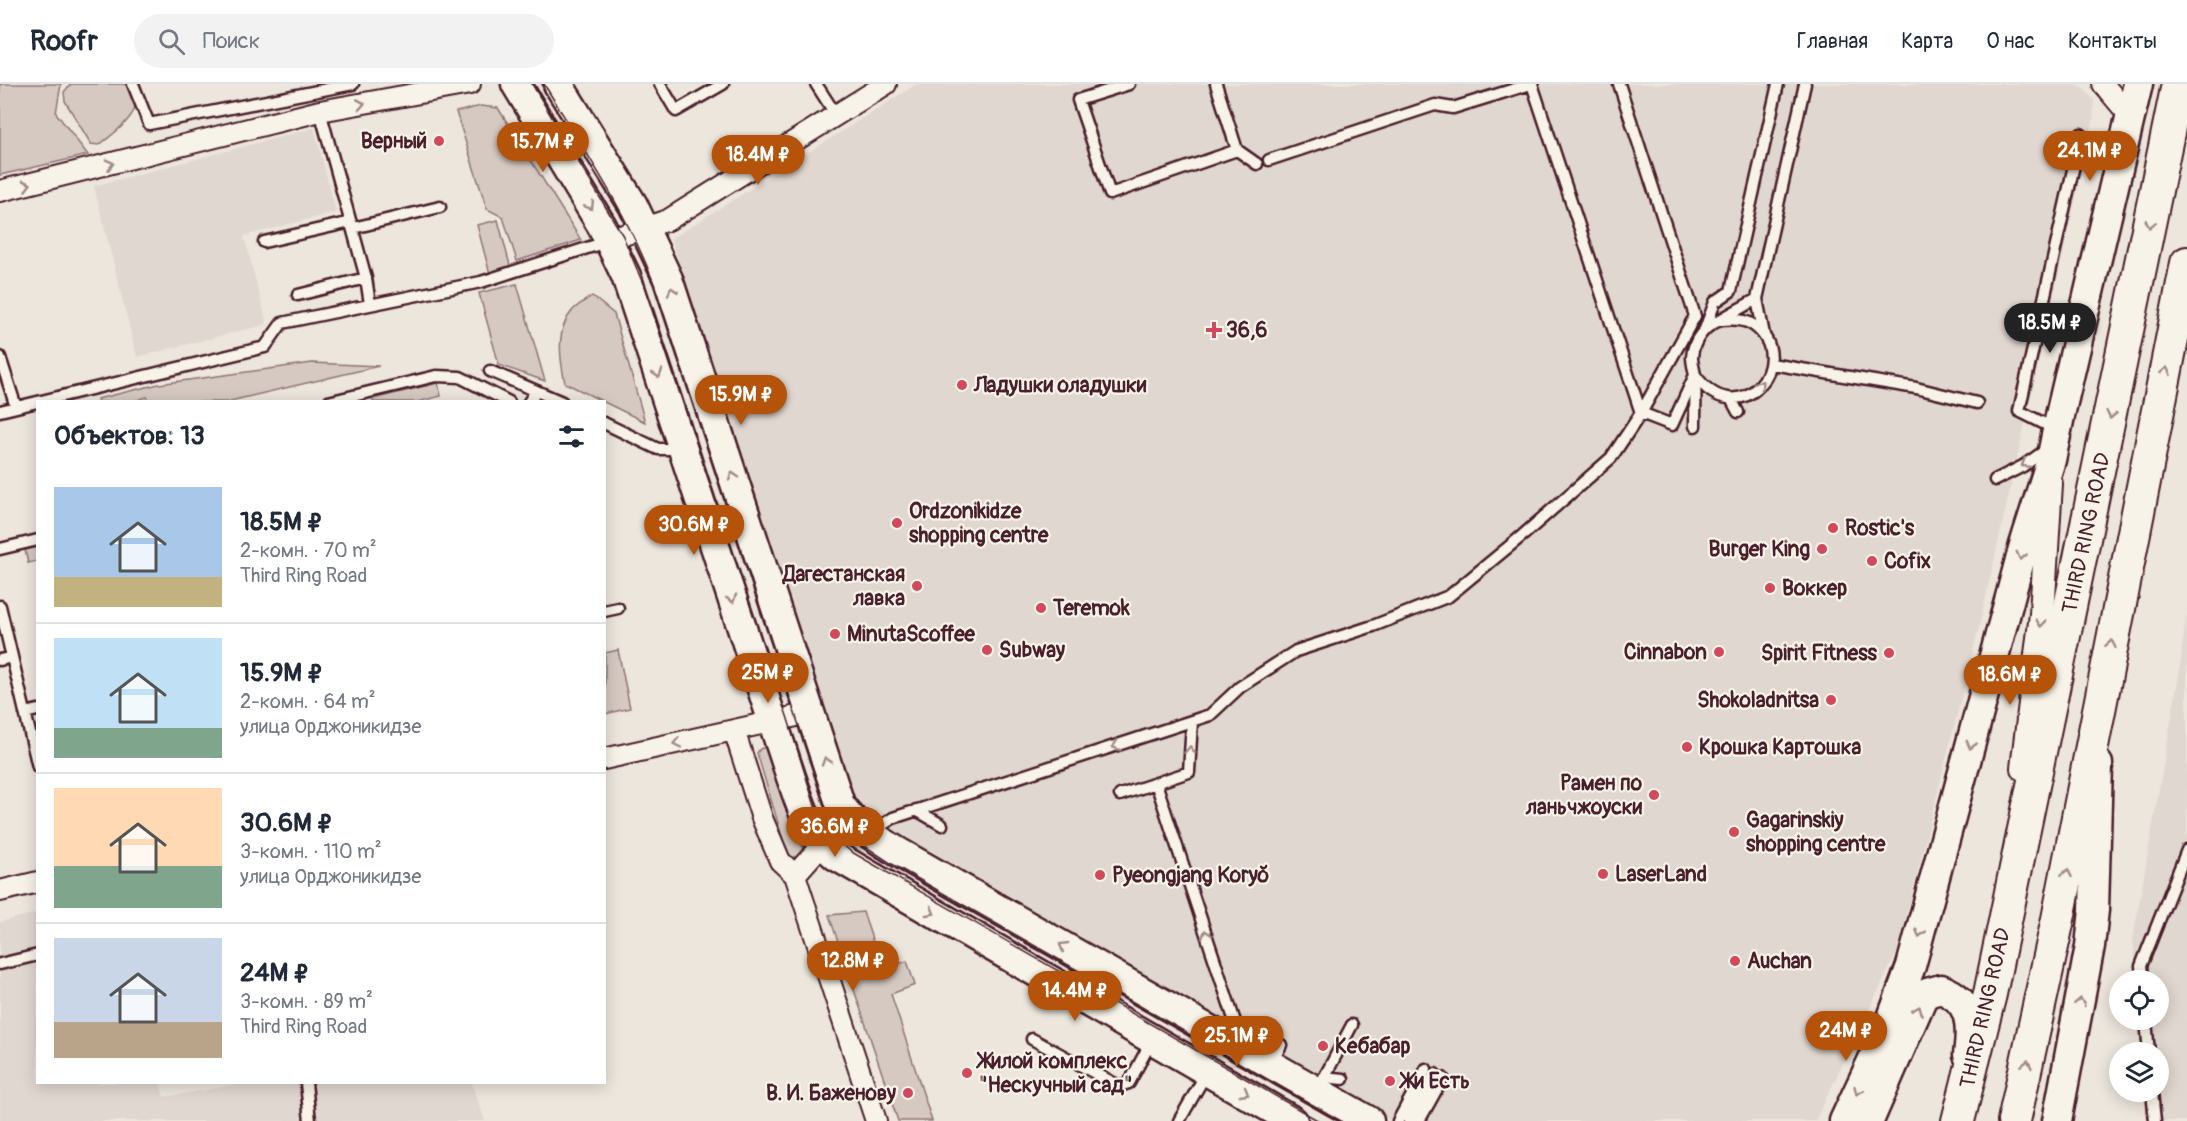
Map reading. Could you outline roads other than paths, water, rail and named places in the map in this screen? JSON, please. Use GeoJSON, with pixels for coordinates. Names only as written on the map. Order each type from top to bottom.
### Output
{"type":"FeatureCollection","features":[{"type":"Feature","properties":{"kind":"main road"},"geometry":{"type":"LineString","coordinates":[[516,84],[609,240],[626,276],[806,821],[822,844],[853,866],[1293,1121]]}},
{"type":"Feature","properties":{"kind":"main road"},"geometry":{"type":"LineString","coordinates":[[558,84],[646,228],[671,290],[840,804],[848,815],[898,852],[1235,1044],[1276,1055],[1321,1084],[1369,1121]]}},
{"type":"Feature","properties":{"kind":"main road"},"geometry":{"type":"LineString","coordinates":[[1844,1121],[1890,1023],[1911,966],[2024,545],[2054,445],[2138,84]]}},
{"type":"Feature","properties":{"kind":"main road","name":"THIRD RING ROAD"},"geometry":{"type":"LineString","coordinates":[[1959,1120],[1998,955],[2178,84]]}},
{"type":"Feature","properties":{"kind":"main road"},"geometry":{"type":"LineString","coordinates":[[2014,1121],[2058,919],[2187,263]]}},
{"type":"Feature","properties":{"kind":"main road"},"geometry":{"type":"LineString","coordinates":[[2057,1121],[2090,946],[2094,910],[2100,702]]}},
{"type":"Feature","properties":{"kind":"main road"},"geometry":{"type":"LineString","coordinates":[[1869,1121],[1922,999],[1927,993],[1941,989],[1956,996],[1963,1004],[1970,1026],[1970,1045],[1959,1120]]}},
{"type":"Feature","properties":{"kind":"main road"},"geometry":{"type":"LineString","coordinates":[[1207,1071],[1235,1044]]}},
{"type":"Feature","properties":{"kind":"street"},"geometry":{"type":"LineString","coordinates":[[0,191],[320,111],[470,84]]}},
{"type":"Feature","properties":{"kind":"street"},"geometry":{"type":"LineString","coordinates":[[609,240],[668,220],[886,84]]}},
{"type":"Feature","properties":{"kind":"street"},"geometry":{"type":"LineString","coordinates":[[2103,84],[2129,115]]}},
{"type":"Feature","properties":{"kind":"street"},"geometry":{"type":"LineString","coordinates":[[1998,955],[2038,656],[2054,445]]}},
{"type":"Feature","properties":{"kind":"street"},"geometry":{"type":"LineString","coordinates":[[606,759],[810,713]]}},
{"type":"Feature","properties":{"kind":"street"},"geometry":{"type":"LineString","coordinates":[[734,730],[762,818],[780,861],[795,875],[876,1121]]}},
{"type":"Feature","properties":{"kind":"street"},"geometry":{"type":"LineString","coordinates":[[795,875],[848,815]]}},
{"type":"Feature","properties":{"kind":"street"},"geometry":{"type":"LineString","coordinates":[[0,891],[36,884]]}},
{"type":"Feature","properties":{"kind":"lane"},"geometry":{"type":"LineString","coordinates":[[134,84],[149,124],[352,84]]}},
{"type":"Feature","properties":{"kind":"lane"},"geometry":{"type":"LineString","coordinates":[[660,84],[676,111],[723,84]]}},
{"type":"Feature","properties":{"kind":"lane"},"geometry":{"type":"LineString","coordinates":[[816,84],[836,115]]}},
{"type":"Feature","properties":{"kind":"lane"},"geometry":{"type":"LineString","coordinates":[[1129,84],[1078,100],[1110,194],[1237,150]]}},
{"type":"Feature","properties":{"kind":"lane"},"geometry":{"type":"LineString","coordinates":[[1216,84],[1237,150],[1257,164]]}},
{"type":"Feature","properties":{"kind":"lane"},"geometry":{"type":"LineString","coordinates":[[1269,160],[1435,105],[1453,108],[1531,84],[1641,413]]}},
{"type":"Feature","properties":{"kind":"lane"},"geometry":{"type":"LineString","coordinates":[[870,833],[886,821],[916,810],[1210,715],[1240,687],[1296,651],[1373,626],[1449,596],[1611,458],[1641,413],[1695,316],[1619,84]]}},
{"type":"Feature","properties":{"kind":"lane"},"geometry":{"type":"LineString","coordinates":[[1695,426],[1695,375],[1692,358],[1695,342],[1705,329],[1715,302],[1731,291],[1778,84]]}},
{"type":"Feature","properties":{"kind":"lane"},"geometry":{"type":"LineString","coordinates":[[1695,375],[1705,388],[1717,396],[1731,399],[1750,394],[1764,382],[1771,364],[1770,349],[1764,335],[1756,298],[1805,84]]}},
{"type":"Feature","properties":{"kind":"lane"},"geometry":{"type":"LineString","coordinates":[[320,111],[366,278],[370,304]]}},
{"type":"Feature","properties":{"kind":"lane"},"geometry":{"type":"LineString","coordinates":[[1995,480],[2023,466],[2054,445],[2019,411],[2081,134]]}},
{"type":"Feature","properties":{"kind":"lane"},"geometry":{"type":"LineString","coordinates":[[264,242],[440,207]]}},
{"type":"Feature","properties":{"kind":"lane"},"geometry":{"type":"LineString","coordinates":[[45,400],[265,347],[282,323],[481,282],[609,240]]}},
{"type":"Feature","properties":{"kind":"lane"},"geometry":{"type":"LineString","coordinates":[[298,295],[366,278]]}},
{"type":"Feature","properties":{"kind":"lane"},"geometry":{"type":"LineString","coordinates":[[1705,329],[1756,298]]}},
{"type":"Feature","properties":{"kind":"lane"},"geometry":{"type":"LineString","coordinates":[[1719,321],[1736,319],[1752,324],[1764,335]]}},
{"type":"Feature","properties":{"kind":"lane"},"geometry":{"type":"LineString","coordinates":[[0,360],[16,407]]}},
{"type":"Feature","properties":{"kind":"lane"},"geometry":{"type":"LineString","coordinates":[[1771,364],[1916,388],[1977,404]]}},
{"type":"Feature","properties":{"kind":"lane"},"geometry":{"type":"LineString","coordinates":[[490,371],[557,400]]}},
{"type":"Feature","properties":{"kind":"lane"},"geometry":{"type":"LineString","coordinates":[[336,400],[427,378],[452,375],[505,400]]}},
{"type":"Feature","properties":{"kind":"lane"},"geometry":{"type":"LineString","coordinates":[[1641,413],[1672,425],[1695,375]]}},
{"type":"Feature","properties":{"kind":"lane"},"geometry":{"type":"LineString","coordinates":[[530,400],[536,391]]}},
{"type":"Feature","properties":{"kind":"lane"},"geometry":{"type":"LineString","coordinates":[[1731,399],[1738,412]]}},
{"type":"Feature","properties":{"kind":"lane"},"geometry":{"type":"LineString","coordinates":[[0,411],[36,402]]}},
{"type":"Feature","properties":{"kind":"lane"},"geometry":{"type":"LineString","coordinates":[[606,424],[657,449],[683,449]]}},
{"type":"Feature","properties":{"kind":"lane"},"geometry":{"type":"LineString","coordinates":[[0,549],[36,540]]}},
{"type":"Feature","properties":{"kind":"lane"},"geometry":{"type":"LineString","coordinates":[[0,606],[36,759]]}},
{"type":"Feature","properties":{"kind":"lane"},"geometry":{"type":"LineString","coordinates":[[606,611],[618,608]]}},
{"type":"Feature","properties":{"kind":"lane"},"geometry":{"type":"LineString","coordinates":[[0,660],[12,657]]}},
{"type":"Feature","properties":{"kind":"lane"},"geometry":{"type":"LineString","coordinates":[[25,713],[36,710]]}},
{"type":"Feature","properties":{"kind":"lane"},"geometry":{"type":"LineString","coordinates":[[1120,795],[1189,772],[1192,721]]}},
{"type":"Feature","properties":{"kind":"lane"},"geometry":{"type":"LineString","coordinates":[[1156,783],[1217,958],[1235,1044]]}},
{"type":"Feature","properties":{"kind":"lane"},"geometry":{"type":"LineString","coordinates":[[916,810],[942,825]]}},
{"type":"Feature","properties":{"kind":"lane"},"geometry":{"type":"LineString","coordinates":[[2142,970],[2141,966],[2187,850]]}},
{"type":"Feature","properties":{"kind":"lane"},"geometry":{"type":"LineString","coordinates":[[0,964],[36,955]]}},
{"type":"Feature","properties":{"kind":"lane"},"geometry":{"type":"LineString","coordinates":[[1321,1084],[1352,1025]]}},
{"type":"Feature","properties":{"kind":"lane"},"geometry":{"type":"LineString","coordinates":[[1032,1039],[1119,1086],[1129,1083],[1152,1040]]}},
{"type":"Feature","properties":{"kind":"lane"},"geometry":{"type":"LineString","coordinates":[[1179,1121],[1207,1071]]}},
{"type":"Feature","properties":{"kind":"lane"},"geometry":{"type":"LineString","coordinates":[[1398,1121],[1435,1074]]}},
{"type":"Feature","properties":{"kind":"lane"},"geometry":{"type":"LineString","coordinates":[[1409,1121],[1435,1074]]}},
{"type":"Feature","properties":{"kind":"lane"},"geometry":{"type":"LineString","coordinates":[[1419,1121],[1435,1074]]}},
{"type":"Feature","properties":{"kind":"lane"},"geometry":{"type":"LineString","coordinates":[[1321,1084],[1343,1079]]}},
{"type":"Feature","properties":{"kind":"lane"},"geometry":{"type":"LineString","coordinates":[[306,1084],[310,1121]]}},
{"type":"Feature","properties":{"kind":"lane"},"geometry":{"type":"LineString","coordinates":[[2153,1102],[2155,1121]]}},
{"type":"Feature","properties":{"kind":"tram line"},"geometry":{"type":"LineString","coordinates":[[532,84],[623,236],[644,286],[819,819],[830,834],[850,851],[1319,1121]]}},
{"type":"Feature","properties":{"kind":"tram line"},"geometry":{"type":"LineString","coordinates":[[544,84],[617,205],[653,281],[828,814],[842,831],[892,864],[1341,1121]]}},
{"type":"Feature","properties":{"kind":"place","name":"Верный"},"geometry":{"type":"Point","coordinates":[439,141]}},
{"type":"Feature","properties":{"kind":"place","name":"36,6"},"geometry":{"type":"Point","coordinates":[1214,330]}},
{"type":"Feature","properties":{"kind":"place","name":"Ладушки оладушки"},"geometry":{"type":"Point","coordinates":[962,385]}},
{"type":"Feature","properties":{"kind":"place","name":"Ordzonikidze shopping centre"},"geometry":{"type":"Point","coordinates":[897,523]}},
{"type":"Feature","properties":{"kind":"place","name":"Rostic's"},"geometry":{"type":"Point","coordinates":[1833,528]}},
{"type":"Feature","properties":{"kind":"place","name":"Burger King"},"geometry":{"type":"Point","coordinates":[1822,549]}},
{"type":"Feature","properties":{"kind":"place","name":"Cofix"},"geometry":{"type":"Point","coordinates":[1872,561]}},
{"type":"Feature","properties":{"kind":"place","name":"Дагестанская лавка"},"geometry":{"type":"Point","coordinates":[917,586]}},
{"type":"Feature","properties":{"kind":"place","name":"Воккер"},"geometry":{"type":"Point","coordinates":[1770,588]}},
{"type":"Feature","properties":{"kind":"place","name":"Teremok"},"geometry":{"type":"Point","coordinates":[1041,608]}},
{"type":"Feature","properties":{"kind":"place","name":"MinutaScoffee"},"geometry":{"type":"Point","coordinates":[835,634]}},
{"type":"Feature","properties":{"kind":"place","name":"Subway"},"geometry":{"type":"Point","coordinates":[987,650]}},
{"type":"Feature","properties":{"kind":"place","name":"Cinnabon"},"geometry":{"type":"Point","coordinates":[1719,652]}},
{"type":"Feature","properties":{"kind":"place","name":"Spirit Fitness"},"geometry":{"type":"Point","coordinates":[1889,653]}},
{"type":"Feature","properties":{"kind":"place","name":"Shokoladnitsa"},"geometry":{"type":"Point","coordinates":[1831,700]}},
{"type":"Feature","properties":{"kind":"place","name":"Крошка Картошка"},"geometry":{"type":"Point","coordinates":[1687,747]}},
{"type":"Feature","properties":{"kind":"place","name":"Рамен по ланьчжоуски"},"geometry":{"type":"Point","coordinates":[1654,795]}},
{"type":"Feature","properties":{"kind":"place","name":"Gagarinskiy shopping centre"},"geometry":{"type":"Point","coordinates":[1734,832]}},
{"type":"Feature","properties":{"kind":"place","name":"LaserLand"},"geometry":{"type":"Point","coordinates":[1603,874]}},
{"type":"Feature","properties":{"kind":"place","name":"Pyeongjang Koryŏ"},"geometry":{"type":"Point","coordinates":[1100,875]}},
{"type":"Feature","properties":{"kind":"place","name":"Auchan"},"geometry":{"type":"Point","coordinates":[1735,961]}},
{"type":"Feature","properties":{"kind":"place","name":"Кебабар"},"geometry":{"type":"Point","coordinates":[1323,1046]}},
{"type":"Feature","properties":{"kind":"place","name":"Жилой комплекс \"Нескучный сад\""},"geometry":{"type":"Point","coordinates":[967,1073]}},
{"type":"Feature","properties":{"kind":"place","name":"Жи Есть"},"geometry":{"type":"Point","coordinates":[1390,1081]}},
{"type":"Feature","properties":{"kind":"place","name":"В. И. Баженову"},"geometry":{"type":"Point","coordinates":[908,1093]}}]}
